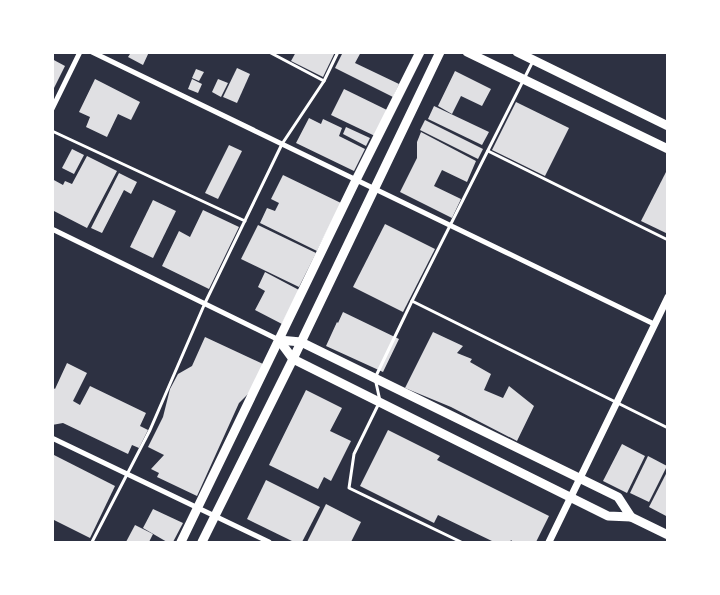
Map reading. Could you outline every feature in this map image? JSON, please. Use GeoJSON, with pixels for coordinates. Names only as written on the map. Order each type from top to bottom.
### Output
{"type":"FeatureCollection","features":[{"type":"Feature","properties":{"kind":"main road"},"geometry":{"type":"LineString","coordinates":[[181,542],[420,52]]}},
{"type":"Feature","properties":{"kind":"main road"},"geometry":{"type":"LineString","coordinates":[[202,542],[293,359],[440,52]]}},
{"type":"Feature","properties":{"kind":"main road"},"geometry":{"type":"LineString","coordinates":[[467,52],[668,150]]}},
{"type":"Feature","properties":{"kind":"main road"},"geometry":{"type":"LineString","coordinates":[[517,52],[668,126]]}},
{"type":"Feature","properties":{"kind":"main road"},"geometry":{"type":"LineString","coordinates":[[279,340],[301,342],[618,497],[631,517]]}},
{"type":"Feature","properties":{"kind":"main road"},"geometry":{"type":"LineString","coordinates":[[279,340],[293,359],[608,516],[631,517],[668,535]]}},
{"type":"Feature","properties":{"kind":"street"},"geometry":{"type":"LineString","coordinates":[[52,109],[80,52]]}},
{"type":"Feature","properties":{"kind":"street"},"geometry":{"type":"LineString","coordinates":[[92,52],[654,324]]}},
{"type":"Feature","properties":{"kind":"street"},"geometry":{"type":"LineString","coordinates":[[52,229],[205,302],[279,340]]}},
{"type":"Feature","properties":{"kind":"street"},"geometry":{"type":"LineString","coordinates":[[548,542],[668,297]]}},
{"type":"Feature","properties":{"kind":"street"},"geometry":{"type":"LineString","coordinates":[[52,438],[269,542]]}},
{"type":"Feature","properties":{"kind":"lane"},"geometry":{"type":"LineString","coordinates":[[269,52],[324,81]]}},
{"type":"Feature","properties":{"kind":"lane"},"geometry":{"type":"LineString","coordinates":[[92,542],[126,473],[150,430],[205,302],[282,144],[324,81],[338,52]]}},
{"type":"Feature","properties":{"kind":"lane"},"geometry":{"type":"LineString","coordinates":[[460,542],[349,488],[354,454],[380,402],[375,378],[533,60]]}},
{"type":"Feature","properties":{"kind":"lane"},"geometry":{"type":"LineString","coordinates":[[52,131],[245,221]]}},
{"type":"Feature","properties":{"kind":"lane"},"geometry":{"type":"LineString","coordinates":[[488,151],[668,240]]}},
{"type":"Feature","properties":{"kind":"lane"},"geometry":{"type":"LineString","coordinates":[[412,302],[668,428]]}},
{"type":"Feature","properties":{"kind":"building"},"geometry":{"type":"Polygon","coordinates":[[[126,52],[149,52],[143,65],[128,57],[130,54],[126,52]]]}},
{"type":"Feature","properties":{"kind":"building"},"geometry":{"type":"Polygon","coordinates":[[[296,52],[335,52],[323,77],[291,61],[296,52]]]}},
{"type":"Feature","properties":{"kind":"building"},"geometry":{"type":"Polygon","coordinates":[[[343,52],[361,52],[355,63],[399,84],[393,97],[335,68],[343,52]]]}},
{"type":"Feature","properties":{"kind":"building"},"geometry":{"type":"Polygon","coordinates":[[[52,59],[65,66],[52,92],[52,59]]]}},
{"type":"Feature","properties":{"kind":"building"},"geometry":{"type":"Polygon","coordinates":[[[237,68],[250,74],[237,103],[223,97],[237,68]]]}},
{"type":"Feature","properties":{"kind":"building"},"geometry":{"type":"Polygon","coordinates":[[[196,69],[204,72],[199,81],[192,78],[196,69]]]}},
{"type":"Feature","properties":{"kind":"building"},"geometry":{"type":"Polygon","coordinates":[[[455,71],[491,89],[482,106],[461,96],[452,114],[438,106],[455,71]]]}},
{"type":"Feature","properties":{"kind":"building"},"geometry":{"type":"Polygon","coordinates":[[[95,79],[140,102],[131,120],[118,114],[107,137],[86,127],[90,117],[79,112],[95,79]]]}},
{"type":"Feature","properties":{"kind":"building"},"geometry":{"type":"Polygon","coordinates":[[[192,79],[202,84],[198,93],[188,89],[192,79]]]}},
{"type":"Feature","properties":{"kind":"building"},"geometry":{"type":"Polygon","coordinates":[[[218,79],[228,83],[221,97],[212,92],[218,79]]]}},
{"type":"Feature","properties":{"kind":"building"},"geometry":{"type":"Polygon","coordinates":[[[344,89],[387,110],[375,136],[331,115],[344,89]]]}},
{"type":"Feature","properties":{"kind":"building"},"geometry":{"type":"Polygon","coordinates":[[[516,102],[569,128],[545,176],[492,150],[516,102]]]}},
{"type":"Feature","properties":{"kind":"building"},"geometry":{"type":"Polygon","coordinates":[[[434,106],[489,132],[482,145],[428,119],[434,106]]]}},
{"type":"Feature","properties":{"kind":"building"},"geometry":{"type":"Polygon","coordinates":[[[309,118],[321,124],[323,119],[342,128],[339,136],[365,149],[354,171],[296,143],[309,118]]]}},
{"type":"Feature","properties":{"kind":"building"},"geometry":{"type":"Polygon","coordinates":[[[425,120],[483,149],[478,159],[420,130],[425,120]]]}},
{"type":"Feature","properties":{"kind":"building"},"geometry":{"type":"Polygon","coordinates":[[[346,127],[370,138],[366,146],[343,134],[346,127]]]}},
{"type":"Feature","properties":{"kind":"building"},"geometry":{"type":"Polygon","coordinates":[[[421,132],[476,161],[467,182],[442,170],[434,186],[461,199],[452,218],[400,192],[417,158],[417,142],[421,132]]]}},
{"type":"Feature","properties":{"kind":"building"},"geometry":{"type":"Polygon","coordinates":[[[229,145],[242,151],[218,199],[205,193],[229,145]]]}},
{"type":"Feature","properties":{"kind":"building"},"geometry":{"type":"Polygon","coordinates":[[[72,149],[84,155],[74,174],[62,168],[72,149]]]}},
{"type":"Feature","properties":{"kind":"building"},"geometry":{"type":"Polygon","coordinates":[[[87,156],[117,171],[87,228],[52,210],[52,179],[63,185],[65,181],[72,184],[87,156]]]}},
{"type":"Feature","properties":{"kind":"building"},"geometry":{"type":"Polygon","coordinates":[[[666,172],[668,173],[668,234],[641,221],[666,172]]]}},
{"type":"Feature","properties":{"kind":"building"},"geometry":{"type":"Polygon","coordinates":[[[119,173],[137,182],[131,194],[124,190],[102,233],[91,228],[119,173]]]}},
{"type":"Feature","properties":{"kind":"building"},"geometry":{"type":"Polygon","coordinates":[[[283,175],[341,203],[317,251],[260,223],[267,208],[275,211],[279,203],[271,199],[283,175]]]}},
{"type":"Feature","properties":{"kind":"building"},"geometry":{"type":"Polygon","coordinates":[[[153,200],[176,211],[153,258],[130,247],[153,200]]]}},
{"type":"Feature","properties":{"kind":"building"},"geometry":{"type":"Polygon","coordinates":[[[203,210],[239,227],[209,289],[162,266],[179,231],[190,237],[203,210]]]}},
{"type":"Feature","properties":{"kind":"building"},"geometry":{"type":"Polygon","coordinates":[[[385,224],[435,249],[403,312],[353,287],[385,224]]]}},
{"type":"Feature","properties":{"kind":"building"},"geometry":{"type":"Polygon","coordinates":[[[258,225],[316,253],[299,287],[241,259],[258,225]]]}},
{"type":"Feature","properties":{"kind":"building"},"geometry":{"type":"Polygon","coordinates":[[[265,272],[299,290],[282,324],[255,310],[265,291],[258,287],[265,272]]]}},
{"type":"Feature","properties":{"kind":"building"},"geometry":{"type":"Polygon","coordinates":[[[343,312],[399,339],[383,372],[326,346],[343,312]]]}},
{"type":"Feature","properties":{"kind":"building"},"geometry":{"type":"Polygon","coordinates":[[[433,332],[463,346],[457,353],[472,359],[470,362],[491,374],[484,390],[503,398],[509,386],[534,406],[517,441],[451,407],[405,388],[433,332]]]}},
{"type":"Feature","properties":{"kind":"building"},"geometry":{"type":"Polygon","coordinates":[[[205,337],[263,364],[249,393],[239,403],[197,496],[157,477],[159,473],[151,469],[164,455],[148,447],[163,417],[170,389],[178,374],[192,366],[205,337]]]}},
{"type":"Feature","properties":{"kind":"building"},"geometry":{"type":"Polygon","coordinates":[[[67,363],[87,373],[73,401],[80,405],[90,386],[146,413],[140,426],[148,430],[139,448],[132,445],[128,454],[63,423],[52,425],[52,387],[55,389],[67,363]]]}},
{"type":"Feature","properties":{"kind":"building"},"geometry":{"type":"Polygon","coordinates":[[[306,390],[342,408],[330,431],[351,441],[331,481],[324,477],[318,489],[269,465],[306,390]]]}},
{"type":"Feature","properties":{"kind":"building"},"geometry":{"type":"Polygon","coordinates":[[[388,430],[440,456],[437,460],[549,516],[536,542],[513,542],[511,540],[510,542],[494,542],[438,515],[434,523],[360,486],[388,430]]]}},
{"type":"Feature","properties":{"kind":"building"},"geometry":{"type":"Polygon","coordinates":[[[622,444],[645,456],[627,493],[603,481],[622,444]]]}},
{"type":"Feature","properties":{"kind":"building"},"geometry":{"type":"Polygon","coordinates":[[[52,454],[115,486],[90,538],[52,519],[52,454]]]}},
{"type":"Feature","properties":{"kind":"building"},"geometry":{"type":"Polygon","coordinates":[[[648,456],[667,466],[649,502],[630,493],[648,456]]]}},
{"type":"Feature","properties":{"kind":"building"},"geometry":{"type":"Polygon","coordinates":[[[668,470],[668,517],[649,507],[668,470]]]}},
{"type":"Feature","properties":{"kind":"building"},"geometry":{"type":"Polygon","coordinates":[[[266,480],[320,507],[302,542],[294,542],[247,519],[266,480]]]}},
{"type":"Feature","properties":{"kind":"building"},"geometry":{"type":"Polygon","coordinates":[[[326,504],[361,522],[351,542],[307,542],[326,504]]]}},
{"type":"Feature","properties":{"kind":"building"},"geometry":{"type":"Polygon","coordinates":[[[153,509],[183,523],[173,542],[167,542],[143,528],[153,509]]]}},
{"type":"Feature","properties":{"kind":"building"},"geometry":{"type":"Polygon","coordinates":[[[135,525],[153,534],[149,542],[126,542],[135,525]]]}}]}
